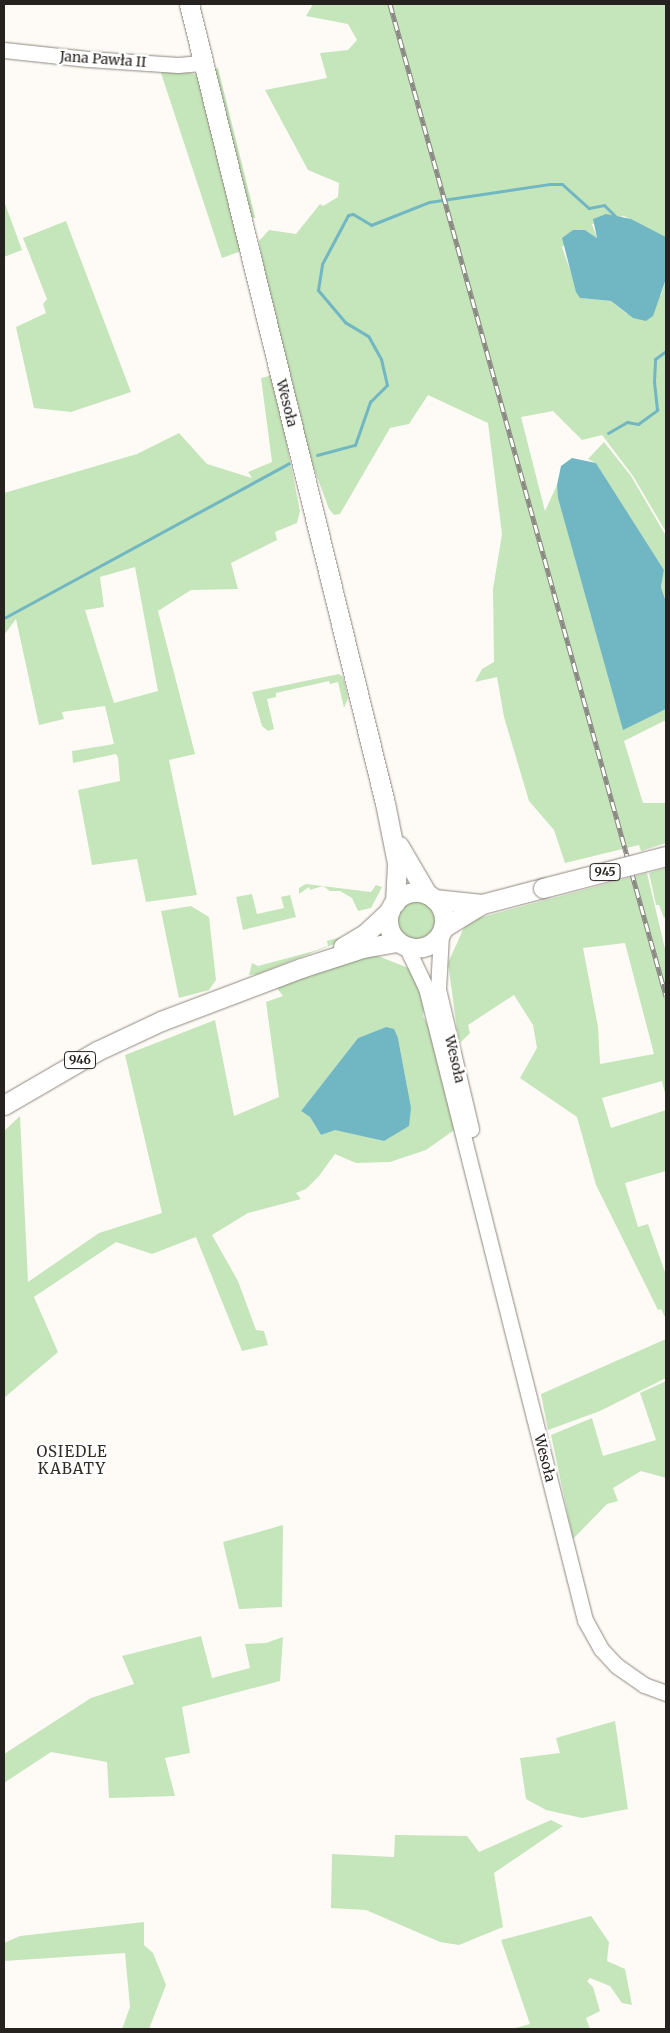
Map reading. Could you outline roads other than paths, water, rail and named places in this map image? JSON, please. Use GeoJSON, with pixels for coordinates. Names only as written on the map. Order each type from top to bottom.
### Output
{"type":"FeatureCollection","features":[{"type":"Feature","properties":{"kind":"main road","name":"Wesoła"},"geometry":{"type":"LineString","coordinates":[[189,4],[385,803],[397,863],[392,907]]}},
{"type":"Feature","properties":{"kind":"main road","name":"Wesoła"},"geometry":{"type":"LineString","coordinates":[[385,803],[404,858],[430,897]]}},
{"type":"Feature","properties":{"kind":"main road","name":"945"},"geometry":{"type":"LineString","coordinates":[[442,931],[482,904],[666,856]]}},
{"type":"Feature","properties":{"kind":"main road"},"geometry":{"type":"LineString","coordinates":[[409,893],[430,897],[444,915],[442,931],[422,948],[402,944],[389,927],[392,907],[409,893]]}},
{"type":"Feature","properties":{"kind":"main road","name":"945"},"geometry":{"type":"LineString","coordinates":[[430,897],[482,904]]}},
{"type":"Feature","properties":{"kind":"main road","name":"946"},"geometry":{"type":"LineString","coordinates":[[302,968],[357,940],[392,907]]}},
{"type":"Feature","properties":{"kind":"main road","name":"946"},"geometry":{"type":"LineString","coordinates":[[4,1105],[97,1051],[160,1021],[302,968],[363,948],[402,944]]}},
{"type":"Feature","properties":{"kind":"street","name":"Jana Pawła II"},"geometry":{"type":"LineString","coordinates":[[4,50],[100,60],[178,65],[202,63]]}},
{"type":"Feature","properties":{"kind":"street","name":"Wesoła"},"geometry":{"type":"LineString","coordinates":[[442,931],[438,989],[473,1140],[478,1185]]}},
{"type":"Feature","properties":{"kind":"street","name":"Wesoła"},"geometry":{"type":"LineString","coordinates":[[402,944],[426,988],[460,1126],[478,1185],[585,1620],[601,1649],[617,1666],[644,1685],[666,1694]]}},
{"type":"Feature","properties":{"kind":"water"},"geometry":{"type":"Polygon","coordinates":[[[606,214],[631,219],[666,237],[666,279],[653,316],[646,321],[633,318],[611,301],[580,298],[576,292],[562,238],[573,230],[585,230],[597,238],[593,219],[606,214]]]}},
{"type":"Feature","properties":{"kind":"water"},"geometry":{"type":"Polygon","coordinates":[[[572,458],[596,463],[664,570],[661,587],[666,602],[666,709],[623,730],[558,498],[557,485],[561,466],[572,458]]]}},
{"type":"Feature","properties":{"kind":"water"},"geometry":{"type":"Polygon","coordinates":[[[386,1027],[394,1029],[398,1038],[411,1108],[409,1126],[384,1141],[335,1130],[321,1135],[310,1117],[301,1111],[358,1038],[386,1027]]]}},
{"type":"Feature","properties":{"kind":"waterway"},"geometry":{"type":"LineString","coordinates":[[317,455],[355,445],[370,402],[387,385],[381,359],[368,336],[345,322],[318,290],[322,264],[348,215],[353,214],[371,225],[429,202],[549,184],[562,184],[589,208],[604,205],[615,216]]}},
{"type":"Feature","properties":{"kind":"waterway"},"geometry":{"type":"LineString","coordinates":[[608,433],[627,422],[638,424],[657,410],[654,381],[655,359],[666,351]]}},
{"type":"Feature","properties":{"kind":"waterway"},"geometry":{"type":"LineString","coordinates":[[4,618],[289,463]]}},
{"type":"Feature","properties":{"kind":"railway"},"geometry":{"type":"LineString","coordinates":[[390,4],[666,996]]}},
{"type":"Feature","properties":{"kind":"district","name":"OSIEDLE KABATY"},"geometry":{"type":"Point","coordinates":[72,1460]}}]}
